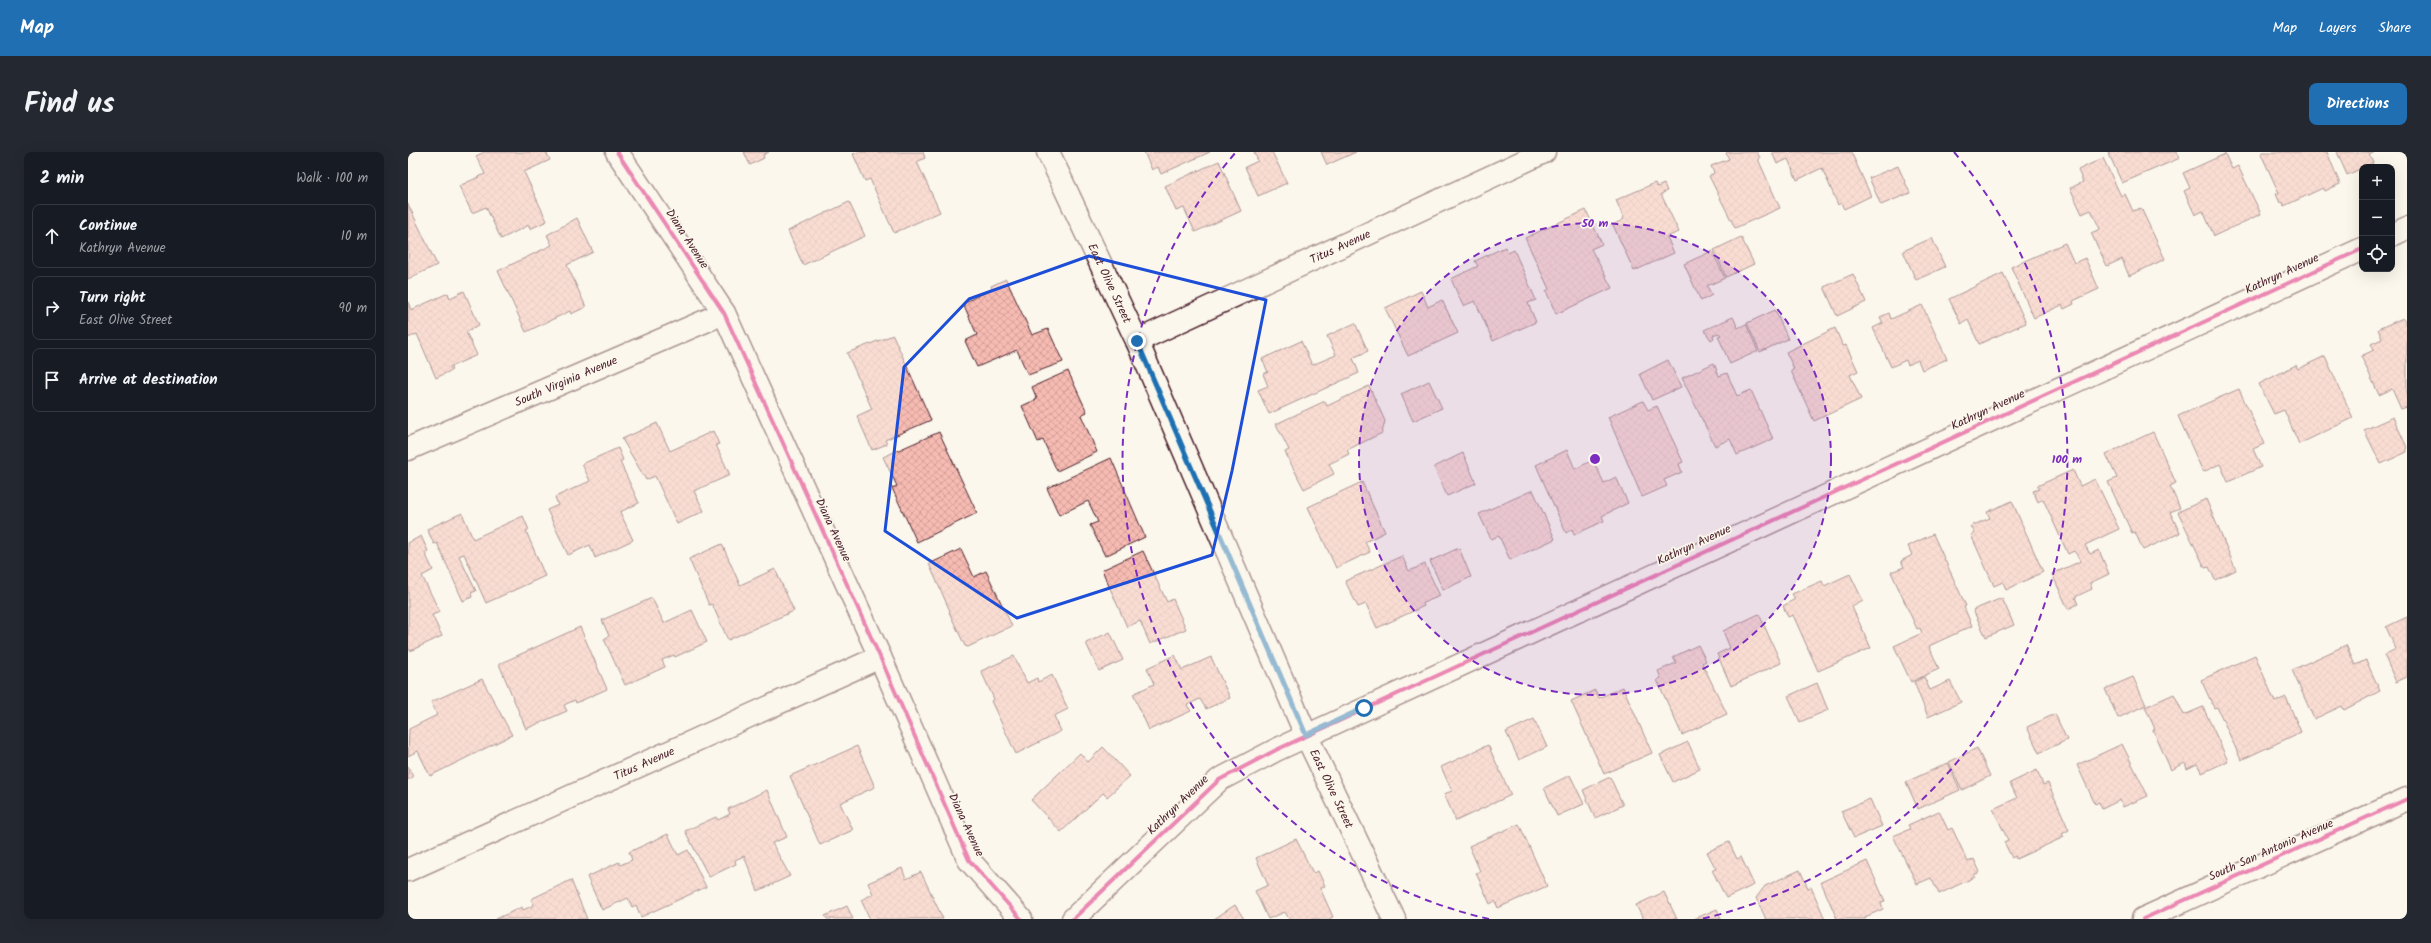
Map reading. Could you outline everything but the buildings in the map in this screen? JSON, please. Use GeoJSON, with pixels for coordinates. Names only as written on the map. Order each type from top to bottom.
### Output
{"type":"FeatureCollection","features":[{"type":"Feature","properties":{"kind":"street","name":"Diana Avenue"},"geometry":{"type":"LineString","coordinates":[[617,152],[724,313],[880,657],[969,860],[1021,919]]}},
{"type":"Feature","properties":{"kind":"street","name":"East Olive Street"},"geometry":{"type":"LineString","coordinates":[[1048,152],[1137,341],[1306,735],[1394,919]]}},
{"type":"Feature","properties":{"kind":"street","name":"Titus Avenue"},"geometry":{"type":"LineString","coordinates":[[1137,341],[1544,152]]}},
{"type":"Feature","properties":{"kind":"street"},"geometry":{"type":"LineString","coordinates":[[2395,234],[2407,228]]}},
{"type":"Feature","properties":{"kind":"street","name":"Kathryn Avenue"},"geometry":{"type":"LineString","coordinates":[[1073,919],[1219,780],[1306,735],[2359,250]]}},
{"type":"Feature","properties":{"kind":"street","name":"South Virginia Avenue"},"geometry":{"type":"LineString","coordinates":[[408,449],[724,313]]}},
{"type":"Feature","properties":{"kind":"street","name":"Titus Avenue"},"geometry":{"type":"LineString","coordinates":[[408,870],[880,657]]}},
{"type":"Feature","properties":{"kind":"street","name":"South San Antonio Avenue"},"geometry":{"type":"LineString","coordinates":[[2143,919],[2407,799]]}},
{"type":"Feature","properties":{"kind":"highlighted area"},"geometry":{"type":"Polygon","coordinates":[[[1089,256],[1266,300],[1232,471],[1212,555],[1017,618],[885,531],[904,367],[969,299],[1089,256]]]}},
{"type":"Feature","properties":{"kind":"cycle path"},"geometry":{"type":"LineString","coordinates":[[617,152],[724,313],[880,657],[969,860],[1021,919]]}},
{"type":"Feature","properties":{"kind":"cycle path"},"geometry":{"type":"LineString","coordinates":[[1073,919],[1219,780],[1276,750],[2359,250]]}},
{"type":"Feature","properties":{"kind":"cycle path"},"geometry":{"type":"LineString","coordinates":[[2143,919],[2407,799]]}},
{"type":"Feature","properties":{"kind":"route"},"geometry":{"type":"LineString","coordinates":[[1137,341],[1306,735],[1364,708]]}}]}
